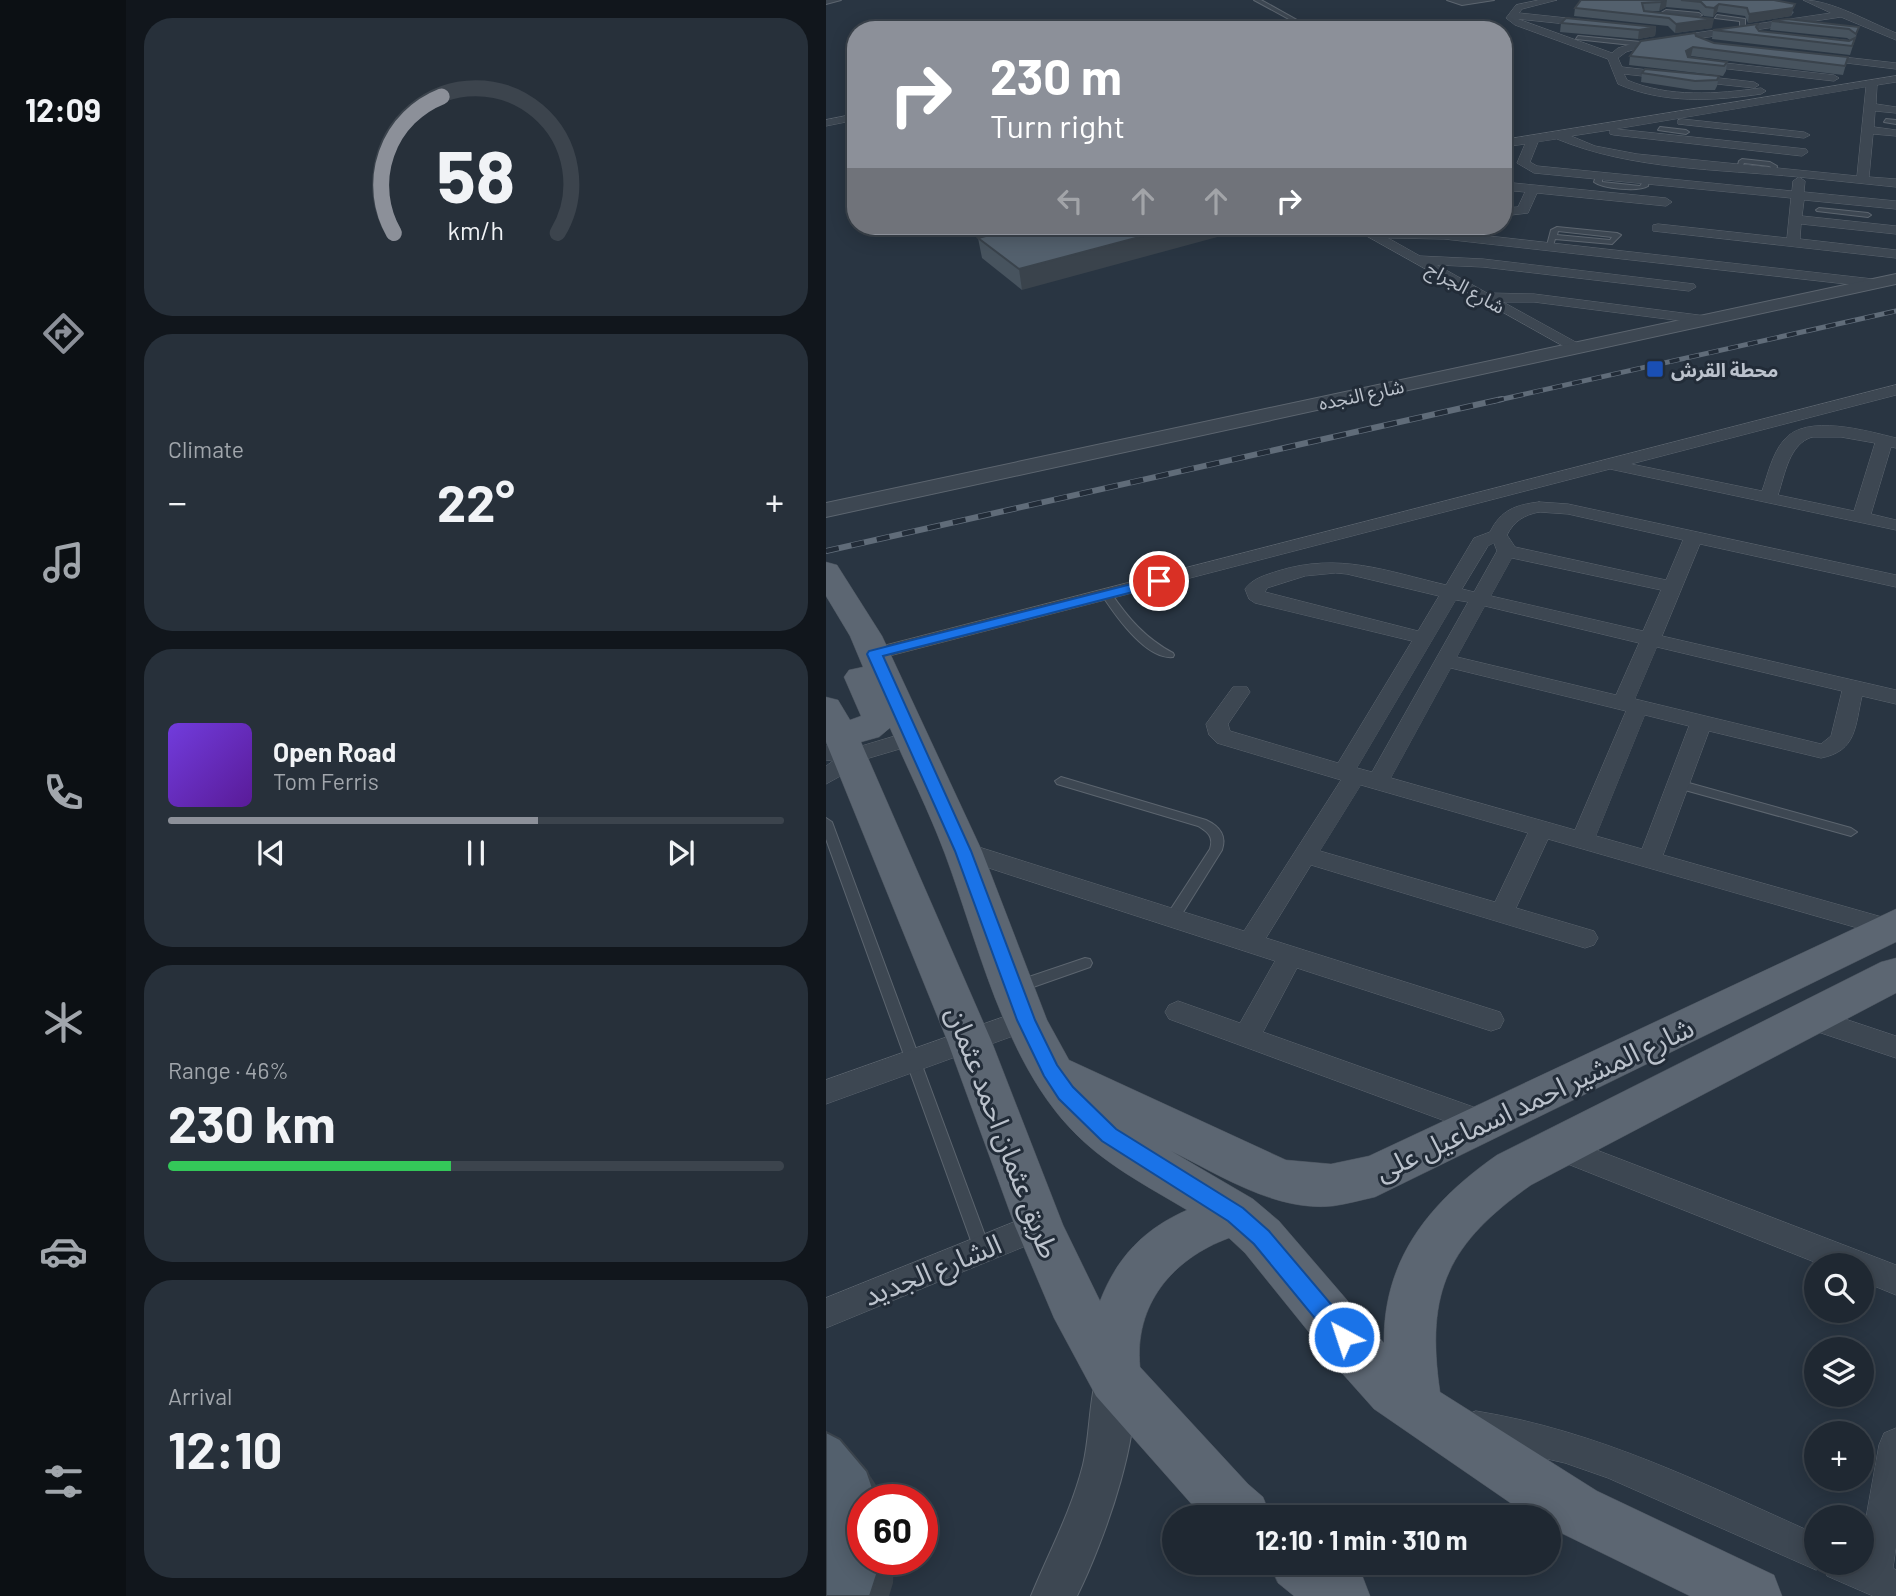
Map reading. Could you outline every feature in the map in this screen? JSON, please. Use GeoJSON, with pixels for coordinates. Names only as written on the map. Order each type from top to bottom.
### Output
{"type":"FeatureCollection","features":[{"type":"Feature","properties":{"kind":"main road"},"geometry":{"type":"LineString","coordinates":[[826,571],[870,645],[963,851],[1020,1004],[1051,1070],[1086,1115],[1109,1135],[1236,1214],[1262,1237],[1393,1390],[1428,1416],[1577,1511],[1753,1596]]}},
{"type":"Feature","properties":{"kind":"main road"},"geometry":{"type":"LineString","coordinates":[[834,745],[873,726],[879,718],[853,660],[854,652],[870,645]]}},
{"type":"Feature","properties":{"kind":"main road","name":"طريق عثمان احمد عثمان"},"geometry":{"type":"LineString","coordinates":[[834,745],[969,1040],[1039,1226],[1073,1301],[1115,1378],[1229,1505]]}},
{"type":"Feature","properties":{"kind":"main road","name":"شارع المشير احمد اسماعيل على"},"geometry":{"type":"LineString","coordinates":[[1051,1070],[1265,1174],[1308,1184],[1331,1185],[1375,1176],[1892,926]]}},
{"type":"Feature","properties":{"kind":"main road","name":"شارع المشير احمد اسماعيل على"},"geometry":{"type":"LineString","coordinates":[[1428,1416],[1410,1375],[1408,1343],[1411,1313],[1428,1258],[1458,1214],[1488,1186],[1896,974]]}},
{"type":"Feature","properties":{"kind":"main road"},"geometry":{"type":"LineString","coordinates":[[1115,1378],[1113,1341],[1123,1303],[1141,1271],[1168,1244],[1201,1224],[1236,1214]]}},
{"type":"Feature","properties":{"kind":"main road"},"geometry":{"type":"LineString","coordinates":[[1314,1575],[1341,1596]]}},
{"type":"Feature","properties":{"kind":"street"},"geometry":{"type":"LineString","coordinates":[[826,1],[835,0]]}},
{"type":"Feature","properties":{"kind":"street"},"geometry":{"type":"LineString","coordinates":[[1808,0],[1896,37]]}},
{"type":"Feature","properties":{"kind":"street"},"geometry":{"type":"LineString","coordinates":[[1511,15],[1519,6],[1555,3]]}},
{"type":"Feature","properties":{"kind":"street"},"geometry":{"type":"LineString","coordinates":[[1659,4],[1747,13]]}},
{"type":"Feature","properties":{"kind":"street"},"geometry":{"type":"LineString","coordinates":[[1798,7],[1823,17]]}},
{"type":"Feature","properties":{"kind":"street"},"geometry":{"type":"LineString","coordinates":[[1760,14],[1809,19]]}},
{"type":"Feature","properties":{"kind":"street"},"geometry":{"type":"LineString","coordinates":[[1613,57],[1622,50],[1641,44],[1843,14]]}},
{"type":"Feature","properties":{"kind":"street"},"geometry":{"type":"LineString","coordinates":[[1511,15],[1606,25]]}},
{"type":"Feature","properties":{"kind":"street"},"geometry":{"type":"LineString","coordinates":[[1511,15],[1518,23],[1613,57],[1622,82],[1638,89],[1716,98],[1896,79]]}},
{"type":"Feature","properties":{"kind":"street"},"geometry":{"type":"LineString","coordinates":[[1646,15],[1758,27]]}},
{"type":"Feature","properties":{"kind":"street"},"geometry":{"type":"LineString","coordinates":[[1646,30],[1700,36]]}},
{"type":"Feature","properties":{"kind":"street"},"geometry":{"type":"LineString","coordinates":[[1731,31],[1777,36]]}},
{"type":"Feature","properties":{"kind":"street"},"geometry":{"type":"LineString","coordinates":[[1700,36],[1700,41],[1713,46]]}},
{"type":"Feature","properties":{"kind":"street"},"geometry":{"type":"LineString","coordinates":[[1759,51],[1756,69],[1762,93]]}},
{"type":"Feature","properties":{"kind":"street"},"geometry":{"type":"LineString","coordinates":[[1805,56],[1896,66]]}},
{"type":"Feature","properties":{"kind":"street"},"geometry":{"type":"LineString","coordinates":[[1691,62],[1834,78]]}},
{"type":"Feature","properties":{"kind":"street"},"geometry":{"type":"LineString","coordinates":[[1618,70],[1762,93]]}},
{"type":"Feature","properties":{"kind":"street"},"geometry":{"type":"LineString","coordinates":[[1874,83],[1896,85]]}},
{"type":"Feature","properties":{"kind":"street"},"geometry":{"type":"LineString","coordinates":[[1863,180],[1874,83]]}},
{"type":"Feature","properties":{"kind":"street"},"geometry":{"type":"LineString","coordinates":[[1512,142],[1597,128],[1660,124],[1762,93]]}},
{"type":"Feature","properties":{"kind":"street"},"geometry":{"type":"LineString","coordinates":[[1870,107],[1896,110]]}},
{"type":"Feature","properties":{"kind":"street"},"geometry":{"type":"LineString","coordinates":[[826,113],[847,109]]}},
{"type":"Feature","properties":{"kind":"street"},"geometry":{"type":"LineString","coordinates":[[826,123],[847,119]]}},
{"type":"Feature","properties":{"kind":"street"},"geometry":{"type":"LineString","coordinates":[[1660,124],[1744,146],[1802,152]]}},
{"type":"Feature","properties":{"kind":"street"},"geometry":{"type":"LineString","coordinates":[[1597,128],[1686,132],[1804,129],[1793,243]]}},
{"type":"Feature","properties":{"kind":"street"},"geometry":{"type":"LineString","coordinates":[[1868,130],[1896,133]]}},
{"type":"Feature","properties":{"kind":"street"},"geometry":{"type":"LineString","coordinates":[[1558,135],[1606,153],[1654,160],[1896,183]]}},
{"type":"Feature","properties":{"kind":"street"},"geometry":{"type":"LineString","coordinates":[[1533,139],[1523,163],[1534,169],[1798,195],[1868,215],[1896,230]]}},
{"type":"Feature","properties":{"kind":"street"},"geometry":{"type":"LineString","coordinates":[[1648,181],[1654,160]]}},
{"type":"Feature","properties":{"kind":"street"},"geometry":{"type":"LineString","coordinates":[[1569,193],[1578,174]]}},
{"type":"Feature","properties":{"kind":"street"},"geometry":{"type":"LineString","coordinates":[[1653,243],[1672,183]]}},
{"type":"Feature","properties":{"kind":"street"},"geometry":{"type":"LineString","coordinates":[[1512,187],[1665,202]]}},
{"type":"Feature","properties":{"kind":"street"},"geometry":{"type":"LineString","coordinates":[[1512,211],[1523,210],[1533,189]]}},
{"type":"Feature","properties":{"kind":"street"},"geometry":{"type":"LineString","coordinates":[[1795,219],[1868,215],[1896,205]]}},
{"type":"Feature","properties":{"kind":"street","name":"شارع الجراج"},"geometry":{"type":"LineString","coordinates":[[1374,235],[1576,348]]}},
{"type":"Feature","properties":{"kind":"street"},"geometry":{"type":"LineString","coordinates":[[1442,235],[1551,242],[1584,251],[1632,256]]}},
{"type":"Feature","properties":{"kind":"street"},"geometry":{"type":"LineString","coordinates":[[1653,243],[1709,249],[1793,243],[1896,254]]}},
{"type":"Feature","properties":{"kind":"street"},"geometry":{"type":"LineString","coordinates":[[1623,279],[1632,256],[1653,243],[1709,249],[1873,284]]}},
{"type":"Feature","properties":{"kind":"street"},"geometry":{"type":"LineString","coordinates":[[1575,274],[1584,251]]}},
{"type":"Feature","properties":{"kind":"street"},"geometry":{"type":"LineString","coordinates":[[1418,260],[1467,262],[1689,287]]}},
{"type":"Feature","properties":{"kind":"street","name":"شارع النجده"},"geometry":{"type":"LineString","coordinates":[[826,510],[1896,279]]}},
{"type":"Feature","properties":{"kind":"street"},"geometry":{"type":"LineString","coordinates":[[1485,298],[1534,298],[1706,320]]}},
{"type":"Feature","properties":{"kind":"street"},"geometry":{"type":"LineString","coordinates":[[870,645],[1107,595],[1896,390]]}},
{"type":"Feature","properties":{"kind":"street"},"geometry":{"type":"LineString","coordinates":[[1768,498],[1789,445],[1800,435],[1835,431],[1890,442],[1861,517]]}},
{"type":"Feature","properties":{"kind":"street"},"geometry":{"type":"LineString","coordinates":[[1611,464],[1896,525]]}},
{"type":"Feature","properties":{"kind":"street"},"geometry":{"type":"LineString","coordinates":[[1250,943],[1359,777],[1445,660],[1479,599],[1501,543],[1505,520],[1514,514],[1525,509],[1553,507],[1896,581]]}},
{"type":"Feature","properties":{"kind":"street"},"geometry":{"type":"LineString","coordinates":[[1582,841],[1630,705],[1650,639],[1694,536]]}},
{"type":"Feature","properties":{"kind":"street"},"geometry":{"type":"LineString","coordinates":[[1359,777],[1423,638],[1481,542],[1501,543],[1672,587]]}},
{"type":"Feature","properties":{"kind":"street"},"geometry":{"type":"LineString","coordinates":[[1290,548],[1307,569]]}},
{"type":"Feature","properties":{"kind":"street"},"geometry":{"type":"LineString","coordinates":[[1423,638],[1262,599],[1254,592],[1260,584],[1307,569],[1327,566],[1347,568],[1896,697]]}},
{"type":"Feature","properties":{"kind":"street"},"geometry":{"type":"LineString","coordinates":[[1445,660],[1811,750],[1831,749],[1841,739],[1853,687]]}},
{"type":"Feature","properties":{"kind":"street"},"geometry":{"type":"LineString","coordinates":[[1240,692],[1217,724],[1220,735],[1232,741],[1892,926]]}},
{"type":"Feature","properties":{"kind":"street"},"geometry":{"type":"LineString","coordinates":[[1649,860],[1701,723]]}},
{"type":"Feature","properties":{"kind":"street"},"geometry":{"type":"LineString","coordinates":[[834,745],[912,738]]}},
{"type":"Feature","properties":{"kind":"street"},"geometry":{"type":"LineString","coordinates":[[1502,913],[1541,829]]}},
{"type":"Feature","properties":{"kind":"street"},"geometry":{"type":"LineString","coordinates":[[963,851],[1491,1020]]}},
{"type":"Feature","properties":{"kind":"street"},"geometry":{"type":"LineString","coordinates":[[1306,855],[1585,938]]}},
{"type":"Feature","properties":{"kind":"street"},"geometry":{"type":"LineString","coordinates":[[1246,1037],[1291,956]]}},
{"type":"Feature","properties":{"kind":"street"},"geometry":{"type":"LineString","coordinates":[[826,1092],[969,1040],[1020,1004]]}},
{"type":"Feature","properties":{"kind":"street"},"geometry":{"type":"LineString","coordinates":[[1178,1012],[1483,1123]]}},
{"type":"Feature","properties":{"kind":"street"},"geometry":{"type":"LineString","coordinates":[[1809,1018],[1896,1047]]}},
{"type":"Feature","properties":{"kind":"street"},"geometry":{"type":"LineString","coordinates":[[1560,1148],[1827,1253]]}},
{"type":"Feature","properties":{"kind":"street","name":"الشارع الجديد"},"geometry":{"type":"LineString","coordinates":[[826,1313],[1039,1226]]}},
{"type":"Feature","properties":{"kind":"street"},"geometry":{"type":"LineString","coordinates":[[1874,1271],[1896,1280]]}},
{"type":"Feature","properties":{"kind":"street"},"geometry":{"type":"LineString","coordinates":[[1053,1596],[1083,1534],[1098,1490],[1112,1427],[1115,1378]]}},
{"type":"Feature","properties":{"kind":"street"},"geometry":{"type":"LineString","coordinates":[[1428,1416],[1523,1436],[1606,1459],[1804,1547]]}},
{"type":"Feature","properties":{"kind":"street"},"geometry":{"type":"LineString","coordinates":[[1867,1575],[1885,1583],[1896,1446]]}},
{"type":"Feature","properties":{"kind":"lane"},"geometry":{"type":"LineString","coordinates":[[1257,0],[1296,21]]}},
{"type":"Feature","properties":{"kind":"lane"},"geometry":{"type":"LineString","coordinates":[[1450,0],[1462,3],[1491,0]]}},
{"type":"Feature","properties":{"kind":"lane"},"geometry":{"type":"LineString","coordinates":[[1659,16],[1666,12],[1699,15]]}},
{"type":"Feature","properties":{"kind":"lane"},"geometry":{"type":"LineString","coordinates":[[1717,17],[1744,20],[1742,26]]}},
{"type":"Feature","properties":{"kind":"lane"},"geometry":{"type":"LineString","coordinates":[[1578,38],[1641,44]]}},
{"type":"Feature","properties":{"kind":"lane"},"geometry":{"type":"LineString","coordinates":[[1886,121],[1896,122]]}},
{"type":"Feature","properties":{"kind":"lane"},"geometry":{"type":"LineString","coordinates":[[1819,210],[1868,215]]}},
{"type":"Feature","properties":{"kind":"lane"},"geometry":{"type":"LineString","coordinates":[[1559,228],[1617,235],[1616,241],[1612,242],[1551,242],[1559,228]]}},
{"type":"Feature","properties":{"kind":"lane"},"geometry":{"type":"LineString","coordinates":[[1107,595],[1130,631],[1169,655]]}},
{"type":"Feature","properties":{"kind":"lane"},"geometry":{"type":"LineString","coordinates":[[1061,781],[1202,823],[1216,831],[1219,837],[1216,850],[1171,918]]}},
{"type":"Feature","properties":{"kind":"lane"},"geometry":{"type":"LineString","coordinates":[[1678,785],[1851,832]]}},
{"type":"Feature","properties":{"kind":"lane"},"geometry":{"type":"LineString","coordinates":[[826,822],[982,1249]]}},
{"type":"Feature","properties":{"kind":"lane"},"geometry":{"type":"LineString","coordinates":[[1020,1004],[1085,963]]}},
{"type":"Feature","properties":{"kind":"building"},"geometry":{"type":"Polygon","coordinates":[[[1581,0],[1665,0],[1642,3],[1644,11],[1714,19],[1676,24],[1669,18],[1575,8],[1581,0]]]}},
{"type":"Feature","properties":{"kind":"building"},"geometry":{"type":"Polygon","coordinates":[[[1681,0],[1774,0],[1795,4],[1793,8],[1749,14],[1747,8],[1719,4],[1714,8],[1706,7],[1701,2],[1681,0]]]}},
{"type":"Feature","properties":{"kind":"building"},"geometry":{"type":"Polygon","coordinates":[[[1566,18],[1656,27],[1639,30],[1561,23],[1566,18]]]}},
{"type":"Feature","properties":{"kind":"building"},"geometry":{"type":"Polygon","coordinates":[[[1787,19],[1859,27],[1856,34],[1849,29],[1772,21],[1787,19]]]}},
{"type":"Feature","properties":{"kind":"building"},"geometry":{"type":"Polygon","coordinates":[[[1758,24],[1756,27],[1759,31],[1849,41],[1855,38],[1852,46],[1713,30],[1758,24]]]}},
{"type":"Feature","properties":{"kind":"building"},"geometry":{"type":"Polygon","coordinates":[[[1695,33],[1696,36],[1714,43],[1848,57],[1845,66],[1693,47],[1686,51],[1688,57],[1727,62],[1724,66],[1630,56],[1641,41],[1695,33]]]}},
{"type":"Feature","properties":{"kind":"building"},"geometry":{"type":"Polygon","coordinates":[[[1645,69],[1719,76],[1717,80],[1695,81],[1642,73],[1645,69]]]}},
{"type":"Feature","properties":{"kind":"building"},"geometry":{"type":"Polygon","coordinates":[[[990,235],[1147,235],[1019,269],[978,238],[990,235]]]}},
{"type":"Feature","properties":{"kind":"building"},"geometry":{"type":"Polygon","coordinates":[[[826,1432],[840,1439],[867,1471],[871,1484],[847,1484],[847,1575],[877,1575],[870,1596],[826,1596],[826,1432]]]}},
{"type":"Feature","properties":{"kind":"railway"},"geometry":{"type":"LineString","coordinates":[[1494,401],[1896,311]]}},
{"type":"Feature","properties":{"kind":"railway"},"geometry":{"type":"LineString","coordinates":[[826,551],[1502,399]]}},
{"type":"Feature","properties":{"kind":"place","name":"محطة القرش"},"geometry":{"type":"Point","coordinates":[1655,369]}},
{"type":"Feature","properties":{"kind":"route"},"geometry":{"type":"LineString","coordinates":[[1159,581],[874,654],[963,851],[1026,1020],[1051,1070],[1066,1093],[1086,1115],[1134,1153],[1236,1214],[1262,1237],[1344,1337]]}}]}
